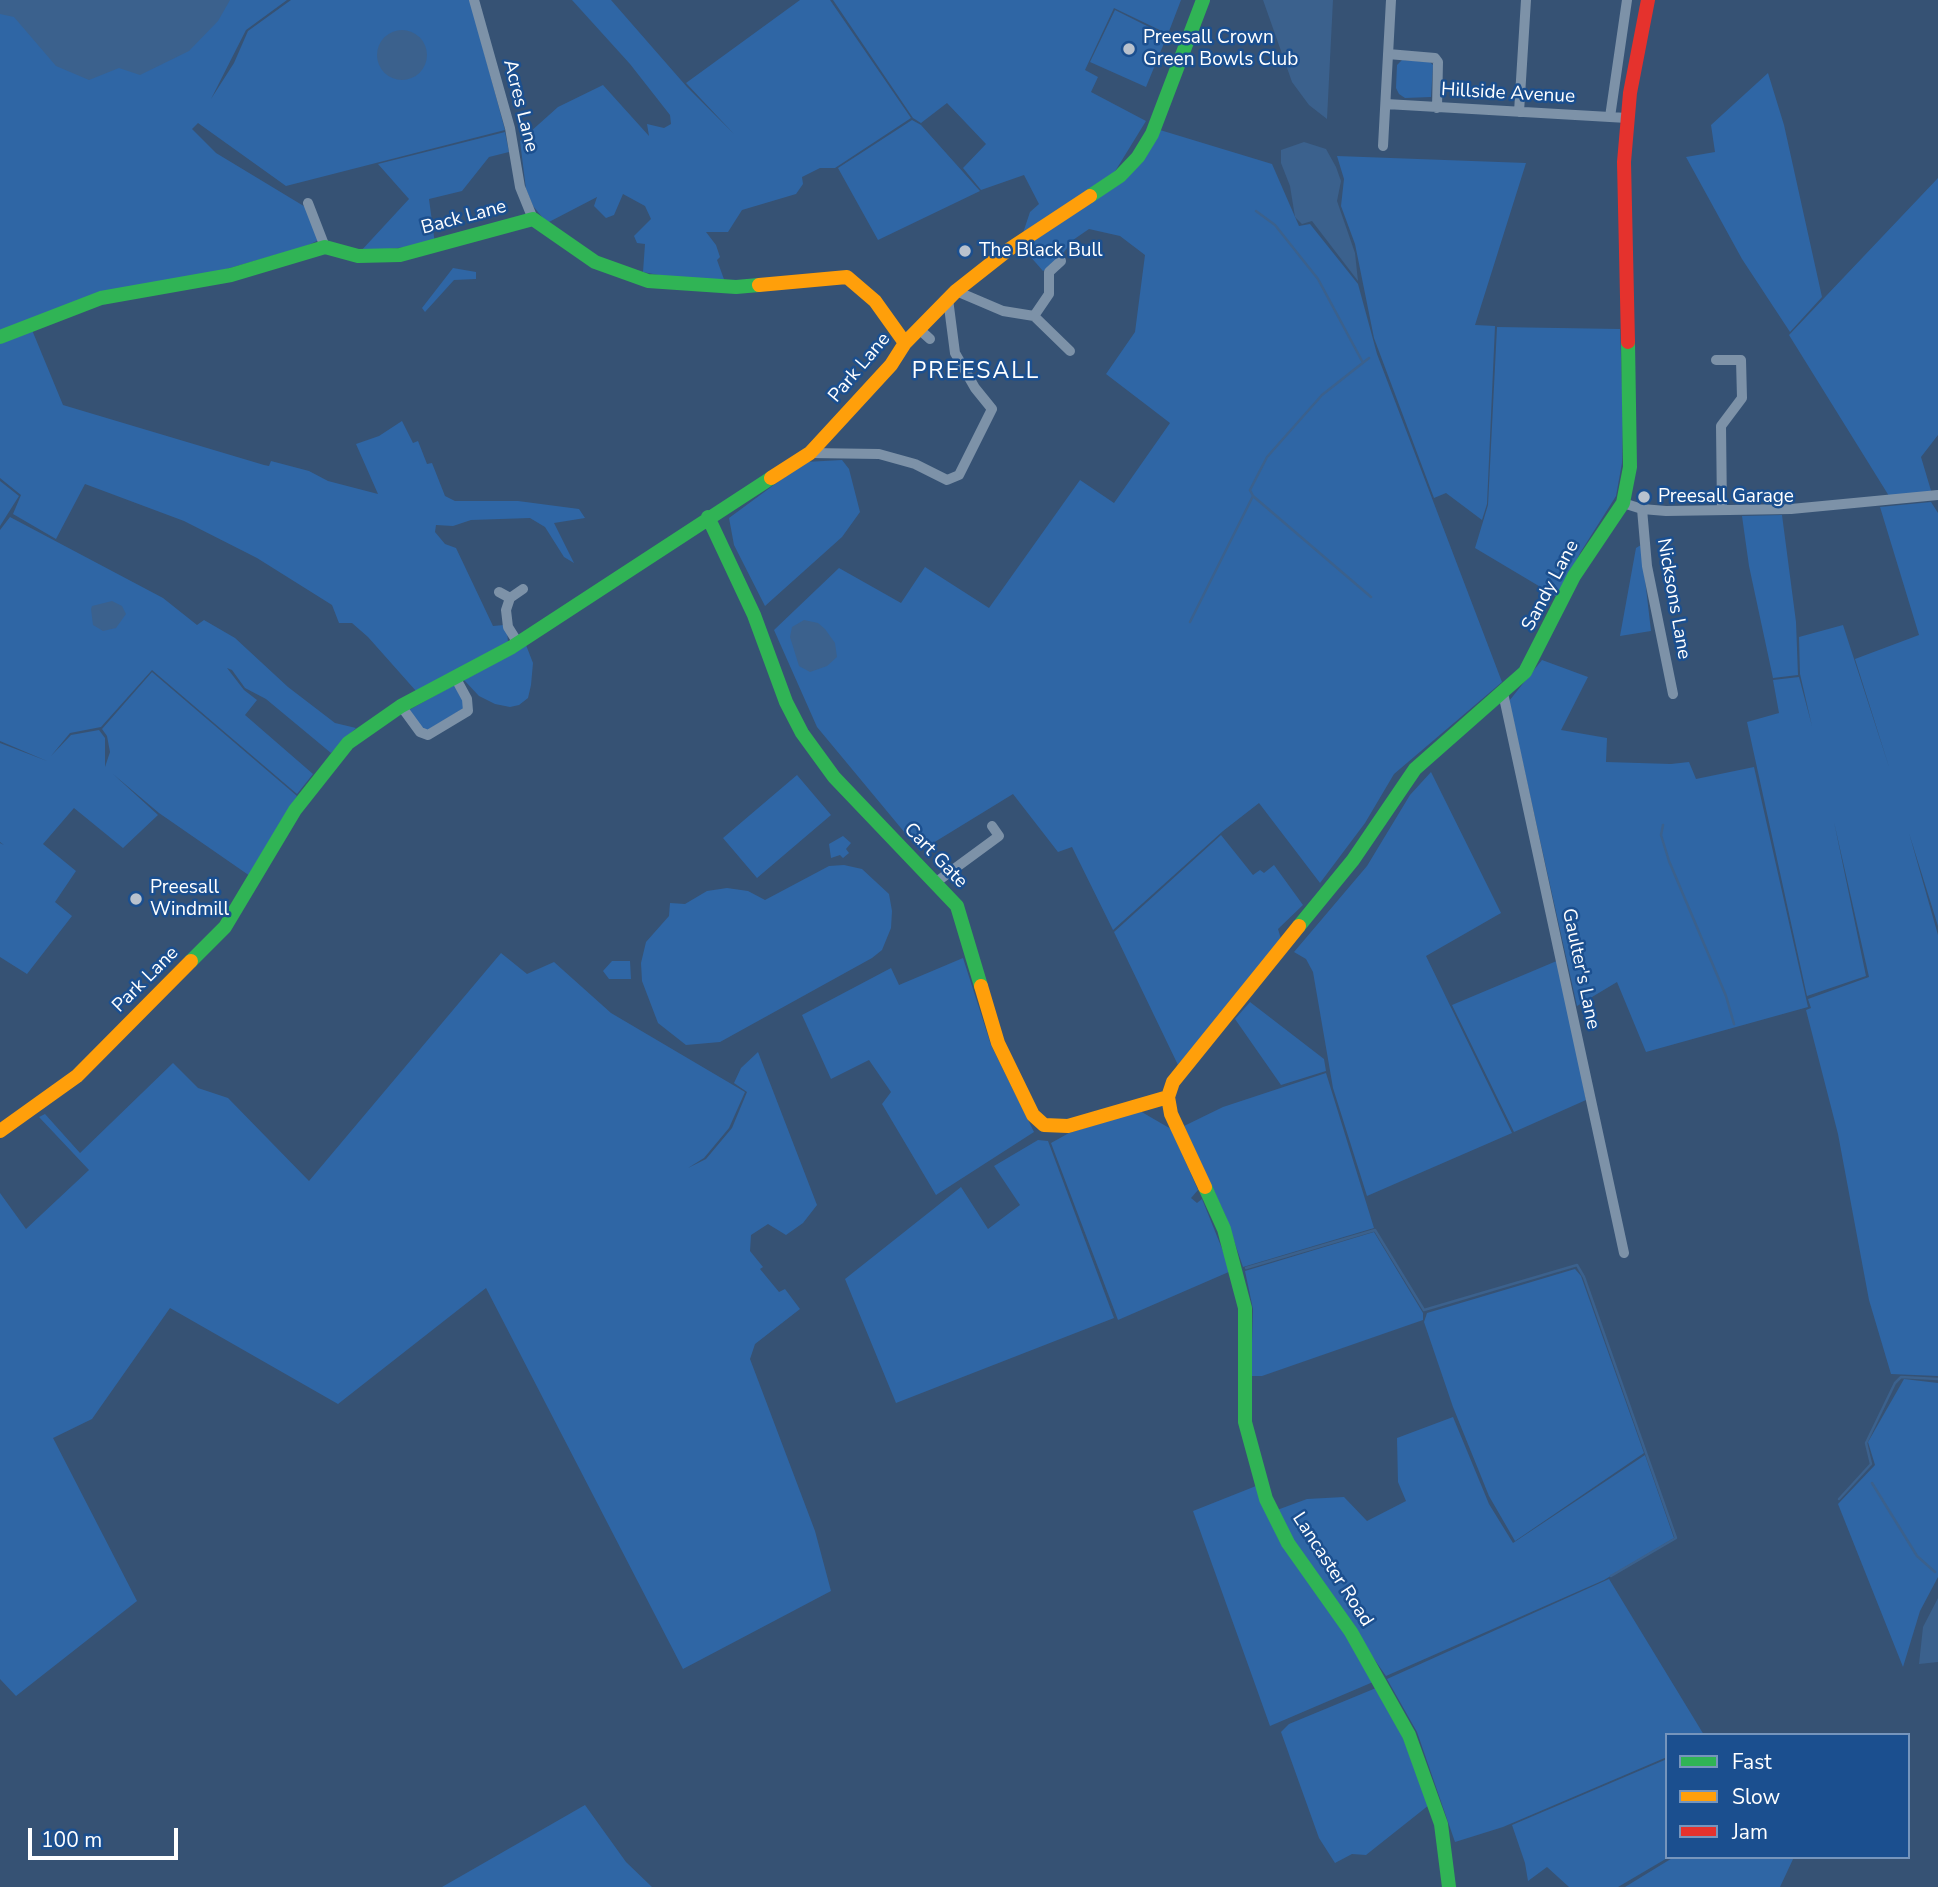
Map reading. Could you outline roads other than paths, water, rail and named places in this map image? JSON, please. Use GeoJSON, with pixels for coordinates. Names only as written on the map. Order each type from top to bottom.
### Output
{"type":"FeatureCollection","features":[{"type":"Feature","properties":{"kind":"main road","name":"Park Lane"},"geometry":{"type":"LineString","coordinates":[[0,1131],[77,1076],[225,927],[295,810],[348,743],[401,706],[518,643],[810,453],[891,365],[905,343],[952,295],[1008,250],[1121,176],[1152,134],[1203,0]]}},
{"type":"Feature","properties":{"kind":"main road","name":"Sandy Lane"},"geometry":{"type":"LineString","coordinates":[[1168,1097],[1173,1082],[1345,871],[1415,769],[1525,672],[1574,576],[1623,503],[1630,467],[1624,180],[1627,118],[1648,0]]}},
{"type":"Feature","properties":{"kind":"main road","name":"Back Lane"},"geometry":{"type":"LineString","coordinates":[[326,247],[358,256],[400,255],[533,219],[595,262],[648,281],[736,287],[840,275],[847,277],[875,301],[905,343]]}},
{"type":"Feature","properties":{"kind":"main road"},"geometry":{"type":"LineString","coordinates":[[0,337],[101,298],[231,275],[326,247]]}},
{"type":"Feature","properties":{"kind":"main road","name":"Cart Gate"},"geometry":{"type":"LineString","coordinates":[[708,517],[754,615],[786,702],[802,733],[834,777],[957,906],[998,1042],[1033,1115],[1044,1125],[1068,1126],[1168,1097]]}},
{"type":"Feature","properties":{"kind":"main road","name":"Lancaster Road"},"geometry":{"type":"LineString","coordinates":[[1168,1097],[1171,1114],[1224,1229],[1237,1270],[1245,1317],[1245,1422],[1266,1499],[1289,1543],[1350,1632],[1409,1735],[1441,1824],[1449,1887]]}},
{"type":"Feature","properties":{"kind":"street","name":"Acres Lane"},"geometry":{"type":"LineString","coordinates":[[474,0],[510,128],[520,187],[533,219]]}},
{"type":"Feature","properties":{"kind":"street"},"geometry":{"type":"LineString","coordinates":[[1383,146],[1391,0]]}},
{"type":"Feature","properties":{"kind":"street"},"geometry":{"type":"LineString","coordinates":[[1519,112],[1527,0]]}},
{"type":"Feature","properties":{"kind":"street"},"geometry":{"type":"LineString","coordinates":[[1611,117],[1627,0]]}},
{"type":"Feature","properties":{"kind":"street"},"geometry":{"type":"LineString","coordinates":[[1388,54],[1435,58],[1438,62],[1437,108]]}},
{"type":"Feature","properties":{"kind":"street","name":"Hillside Avenue"},"geometry":{"type":"LineString","coordinates":[[1386,104],[1627,118]]}},
{"type":"Feature","properties":{"kind":"street"},"geometry":{"type":"LineString","coordinates":[[308,203],[326,247]]}},
{"type":"Feature","properties":{"kind":"street"},"geometry":{"type":"LineString","coordinates":[[1034,316],[1049,294],[1049,272],[1061,261]]}},
{"type":"Feature","properties":{"kind":"street"},"geometry":{"type":"LineString","coordinates":[[810,453],[834,456],[879,454],[915,464],[947,480],[959,475],[992,409],[975,388],[955,353],[952,295],[1003,311],[1034,316],[1070,351]]}},
{"type":"Feature","properties":{"kind":"street"},"geometry":{"type":"LineString","coordinates":[[919,329],[930,339]]}},
{"type":"Feature","properties":{"kind":"street"},"geometry":{"type":"LineString","coordinates":[[1716,360],[1741,360],[1742,398],[1721,426],[1722,510]]}},
{"type":"Feature","properties":{"kind":"street"},"geometry":{"type":"LineString","coordinates":[[1623,503],[1642,509],[1722,510],[1858,504],[1938,497]]}},
{"type":"Feature","properties":{"kind":"street","name":"Nicksons Lane"},"geometry":{"type":"LineString","coordinates":[[1642,509],[1647,566],[1673,694]]}},
{"type":"Feature","properties":{"kind":"street"},"geometry":{"type":"LineString","coordinates":[[518,643],[506,620],[510,598],[523,589]]}},
{"type":"Feature","properties":{"kind":"street"},"geometry":{"type":"LineString","coordinates":[[499,592],[510,598]]}},
{"type":"Feature","properties":{"kind":"street"},"geometry":{"type":"LineString","coordinates":[[401,706],[420,732],[428,735],[468,711],[467,699],[455,677]]}},
{"type":"Feature","properties":{"kind":"street","name":"Gaulter's Lane"},"geometry":{"type":"LineString","coordinates":[[1503,693],[1624,1253]]}},
{"type":"Feature","properties":{"kind":"street"},"geometry":{"type":"LineString","coordinates":[[935,883],[999,836],[992,826]]}},
{"type":"Feature","properties":{"kind":"waterway"},"geometry":{"type":"LineString","coordinates":[[1256,211],[1275,225],[1318,279],[1362,361]]}},
{"type":"Feature","properties":{"kind":"waterway"},"geometry":{"type":"LineString","coordinates":[[1190,622],[1253,496],[1250,490],[1267,457],[1322,395],[1369,358]]}},
{"type":"Feature","properties":{"kind":"waterway"},"geometry":{"type":"LineString","coordinates":[[1253,496],[1371,597]]}},
{"type":"Feature","properties":{"kind":"waterway"},"geometry":{"type":"LineString","coordinates":[[1663,825],[1661,835],[1669,861],[1726,996],[1734,1024]]}},
{"type":"Feature","properties":{"kind":"waterway"},"geometry":{"type":"LineString","coordinates":[[1246,1268],[1375,1230],[1424,1310],[1577,1265],[1584,1277],[1676,1538],[1611,1576]]}},
{"type":"Feature","properties":{"kind":"waterway"},"geometry":{"type":"LineString","coordinates":[[1839,1499],[1871,1464],[1866,1443],[1895,1383],[1901,1377],[1938,1379]]}},
{"type":"Feature","properties":{"kind":"waterway"},"geometry":{"type":"LineString","coordinates":[[1872,1483],[1917,1556],[1935,1572]]}},
{"type":"Feature","properties":{"kind":"place","name":"Preesall Crown Green Bowls Club"},"geometry":{"type":"Point","coordinates":[1129,49]}},
{"type":"Feature","properties":{"kind":"place","name":"The Black Bull"},"geometry":{"type":"Point","coordinates":[965,251]}},
{"type":"Feature","properties":{"kind":"place","name":"Preesall Garage"},"geometry":{"type":"Point","coordinates":[1644,497]}},
{"type":"Feature","properties":{"kind":"place","name":"Preesall Windmill"},"geometry":{"type":"Point","coordinates":[136,899]}},
{"type":"Feature","properties":{"kind":"district","name":"PREESALL"},"geometry":{"type":"Point","coordinates":[976,372]}}]}
